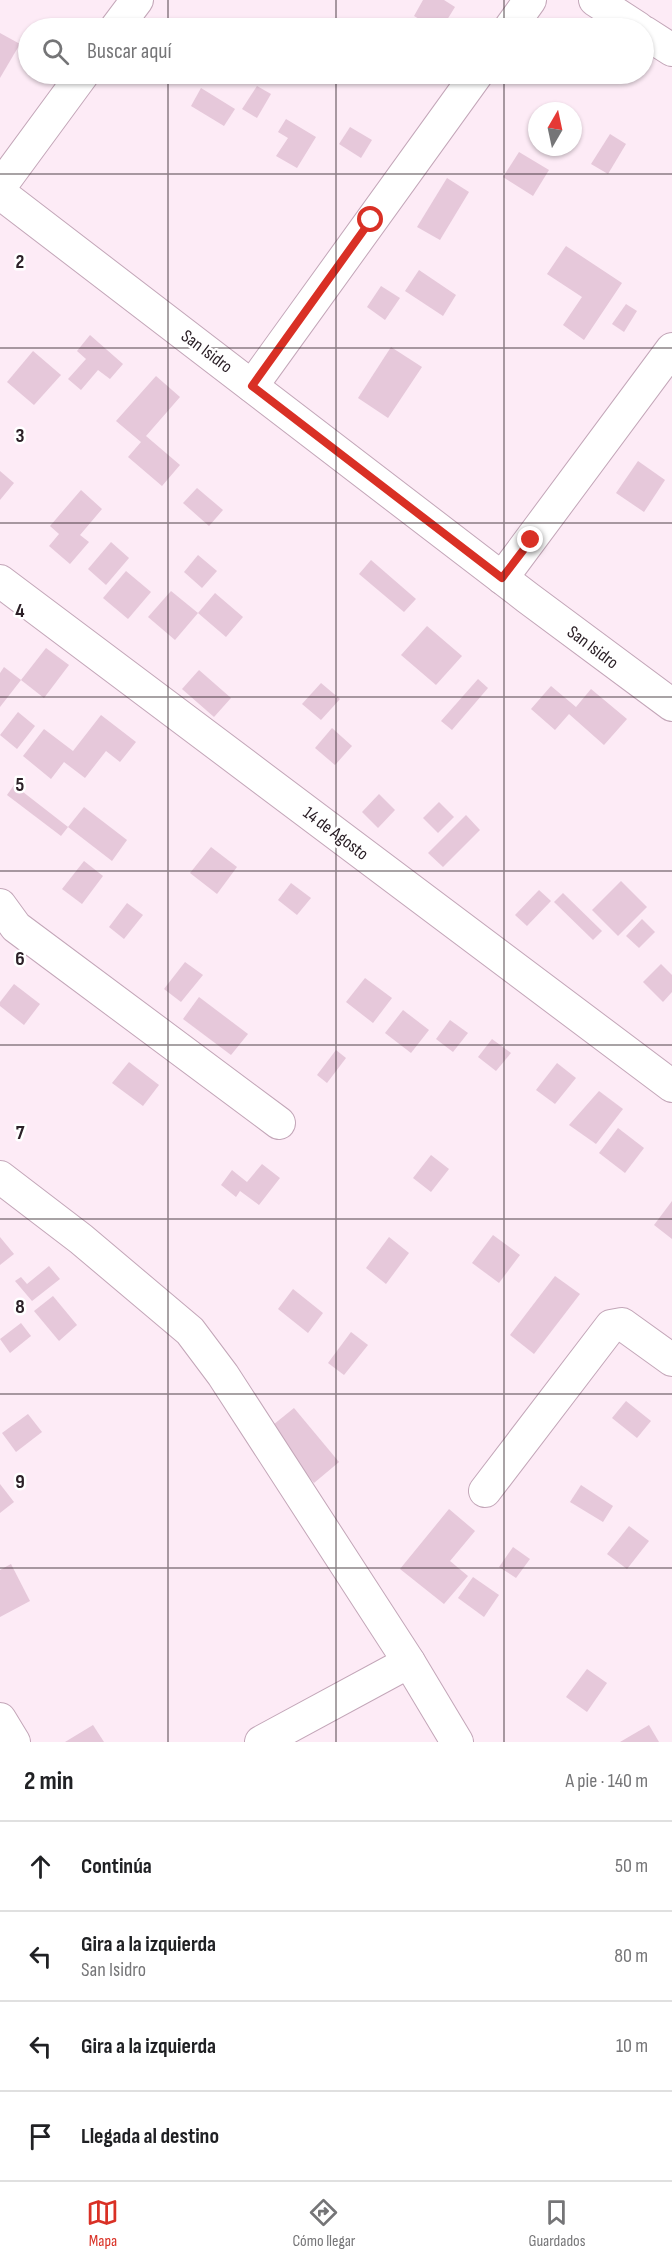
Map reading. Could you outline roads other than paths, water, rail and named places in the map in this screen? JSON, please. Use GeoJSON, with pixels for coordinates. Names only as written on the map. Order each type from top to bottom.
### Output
{"type":"FeatureCollection","features":[{"type":"Feature","properties":{"kind":"street"},"geometry":{"type":"LineString","coordinates":[[124,18],[137,0]]}},
{"type":"Feature","properties":{"kind":"street"},"geometry":{"type":"LineString","coordinates":[[517,18],[530,0]]}},
{"type":"Feature","properties":{"kind":"street"},"geometry":{"type":"LineString","coordinates":[[595,0],[623,18]]}},
{"type":"Feature","properties":{"kind":"street"},"geometry":{"type":"LineString","coordinates":[[654,39],[672,51]]}},
{"type":"Feature","properties":{"kind":"street"},"geometry":{"type":"LineString","coordinates":[[0,187],[76,84]]}},
{"type":"Feature","properties":{"kind":"street"},"geometry":{"type":"LineString","coordinates":[[252,386],[470,84]]}},
{"type":"Feature","properties":{"kind":"street","name":"San Isidro"},"geometry":{"type":"LineString","coordinates":[[0,193],[502,578],[672,705]]}},
{"type":"Feature","properties":{"kind":"street"},"geometry":{"type":"LineString","coordinates":[[502,578],[672,349]]}},
{"type":"Feature","properties":{"kind":"street","name":"14 de Agosto"},"geometry":{"type":"LineString","coordinates":[[0,581],[672,1086]]}},
{"type":"Feature","properties":{"kind":"street"},"geometry":{"type":"LineString","coordinates":[[0,905],[16,927],[279,1124]]}},
{"type":"Feature","properties":{"kind":"street"},"geometry":{"type":"LineString","coordinates":[[0,1177],[81,1239],[190,1331],[223,1375],[409,1662],[457,1742]]}},
{"type":"Feature","properties":{"kind":"street"},"geometry":{"type":"LineString","coordinates":[[484,1491],[611,1326],[622,1324],[672,1360]]}},
{"type":"Feature","properties":{"kind":"street"},"geometry":{"type":"LineString","coordinates":[[261,1742],[409,1662]]}},
{"type":"Feature","properties":{"kind":"street"},"geometry":{"type":"LineString","coordinates":[[0,1719],[14,1742]]}}]}
